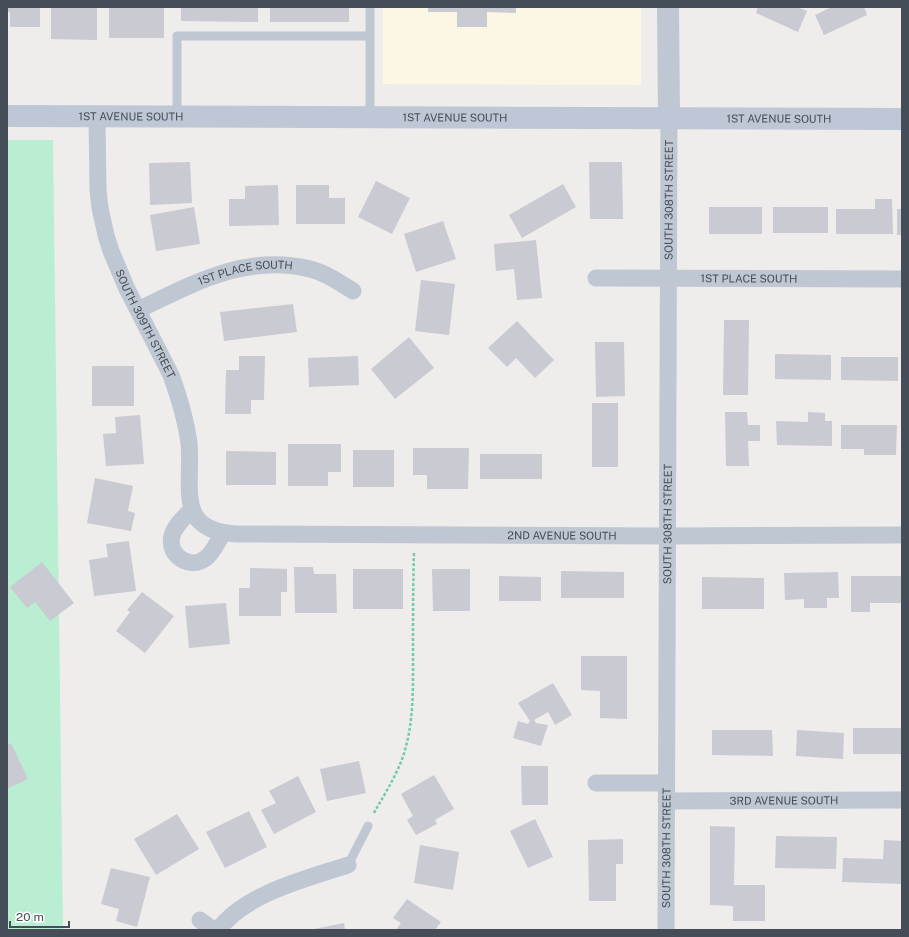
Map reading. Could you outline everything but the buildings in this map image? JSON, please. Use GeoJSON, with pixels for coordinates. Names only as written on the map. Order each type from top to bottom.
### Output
{"type":"FeatureCollection","features":[{"type":"Feature","properties":{"kind":"main road","name":"1ST AVENUE SOUTH"},"geometry":{"type":"LineString","coordinates":[[7,116],[902,119]]}},
{"type":"Feature","properties":{"kind":"street"},"geometry":{"type":"LineString","coordinates":[[668,7],[668,118]]}},
{"type":"Feature","properties":{"kind":"street","name":"SOUTH 309TH STREET"},"geometry":{"type":"LineString","coordinates":[[97,116],[97,173],[100,208],[111,251],[138,310],[171,375],[181,404],[189,443],[189,496],[192,508],[198,518],[206,526]]}},
{"type":"Feature","properties":{"kind":"street","name":"SOUTH 308TH STREET"},"geometry":{"type":"LineString","coordinates":[[666,930],[669,279],[668,118]]}},
{"type":"Feature","properties":{"kind":"street","name":"1ST PLACE SOUTH"},"geometry":{"type":"LineString","coordinates":[[138,310],[204,278],[227,271],[259,266],[281,265],[310,269],[330,277],[353,291]]}},
{"type":"Feature","properties":{"kind":"street","name":"1ST PLACE SOUTH"},"geometry":{"type":"LineString","coordinates":[[596,278],[902,279]]}},
{"type":"Feature","properties":{"kind":"street"},"geometry":{"type":"LineString","coordinates":[[192,508],[172,536],[171,543],[176,556],[182,560],[195,563],[207,558],[223,533]]}},
{"type":"Feature","properties":{"kind":"street","name":"2ND AVENUE SOUTH"},"geometry":{"type":"LineString","coordinates":[[206,526],[223,533],[237,534],[667,536],[902,535]]}},
{"type":"Feature","properties":{"kind":"street"},"geometry":{"type":"LineString","coordinates":[[596,783],[666,783]]}},
{"type":"Feature","properties":{"kind":"street","name":"3RD AVENUE SOUTH"},"geometry":{"type":"LineString","coordinates":[[666,801],[902,800]]}},
{"type":"Feature","properties":{"kind":"street"},"geometry":{"type":"LineString","coordinates":[[218,930],[225,921],[236,912],[255,900],[288,886],[348,865]]}},
{"type":"Feature","properties":{"kind":"lane"},"geometry":{"type":"LineString","coordinates":[[370,7],[370,117]]}},
{"type":"Feature","properties":{"kind":"lane"},"geometry":{"type":"LineString","coordinates":[[177,116],[177,36],[370,36]]}},
{"type":"Feature","properties":{"kind":"lane"},"geometry":{"type":"LineString","coordinates":[[348,865],[368,826]]}},
{"type":"Feature","properties":{"kind":"path"},"geometry":{"type":"LineString","coordinates":[[368,826],[400,764],[410,731],[413,677],[414,535]]}},
{"type":"Feature","properties":{"kind":"shaded area"},"geometry":{"type":"Polygon","coordinates":[[[383,7],[641,7],[641,85],[383,84],[383,7]]]}},
{"type":"Feature","properties":{"kind":"green space"},"geometry":{"type":"Polygon","coordinates":[[[7,140],[53,140],[63,930],[7,930],[7,140]]]}}]}
